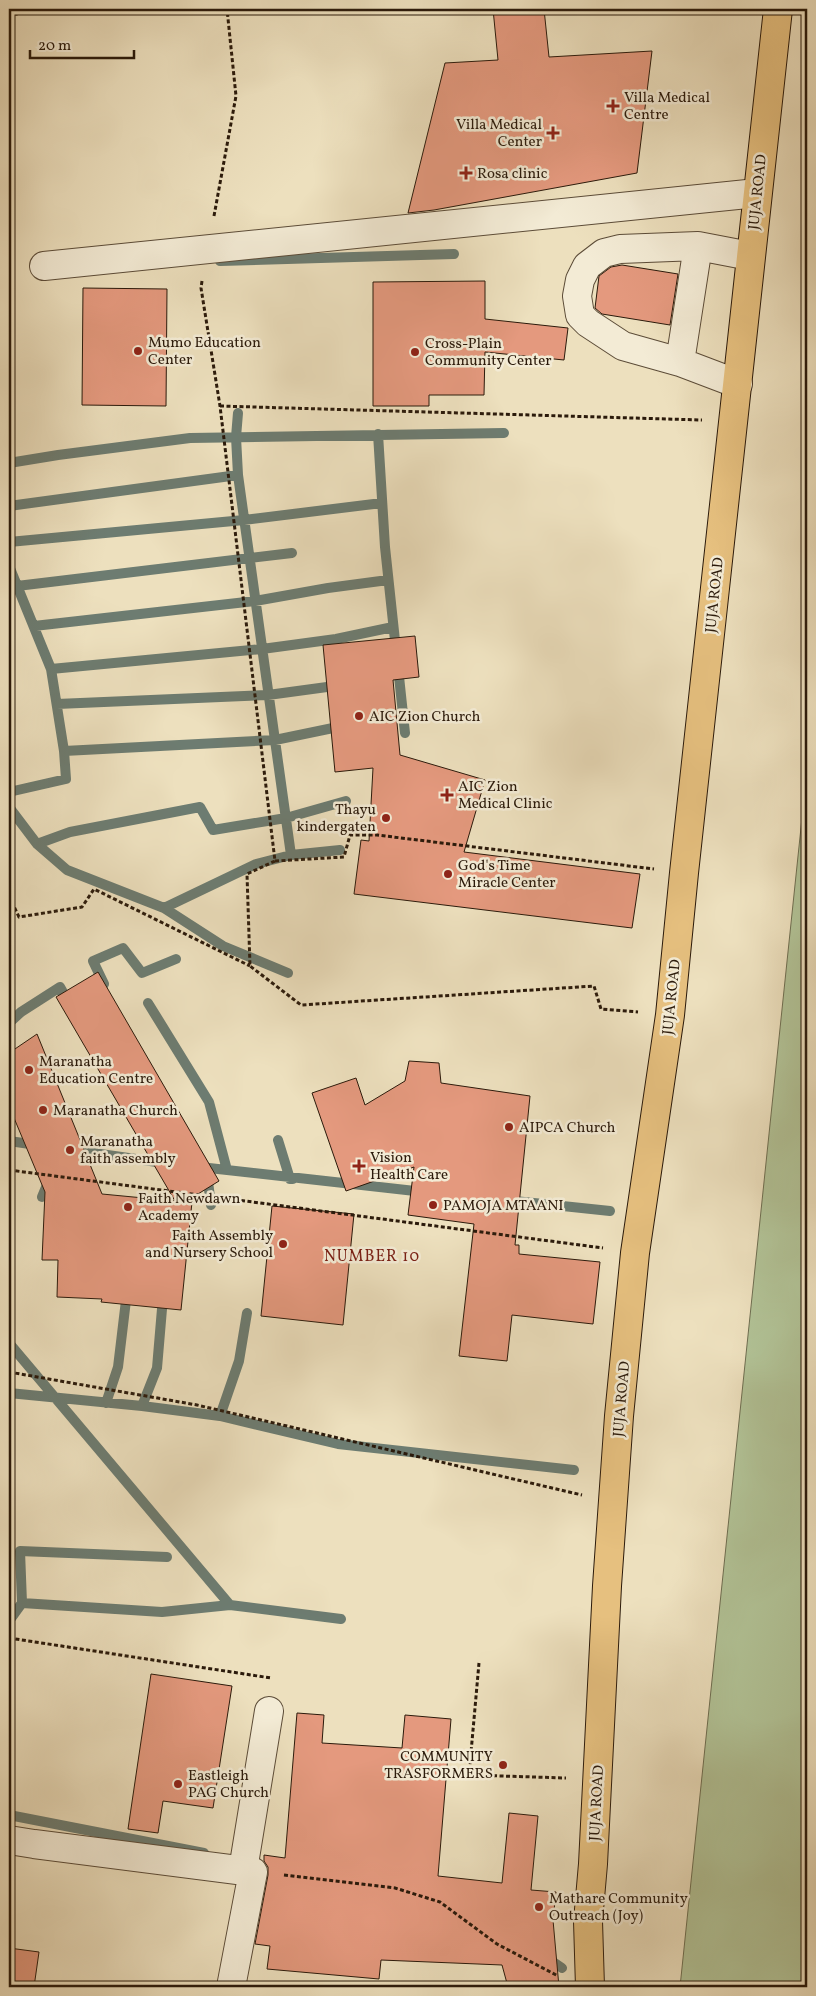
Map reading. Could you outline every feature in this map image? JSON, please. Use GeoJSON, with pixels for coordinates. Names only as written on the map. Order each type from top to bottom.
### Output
{"type":"FeatureCollection","features":[{"type":"Feature","properties":{"kind":"main road","name":"JUJA ROAD"},"geometry":{"type":"LineString","coordinates":[[590,1987],[588,1921],[606,1586],[619,1416],[635,1253],[670,1016],[732,421],[738,384],[750,256],[778,9]]}},
{"type":"Feature","properties":{"kind":"street"},"geometry":{"type":"LineString","coordinates":[[44,266],[757,192]]}},
{"type":"Feature","properties":{"kind":"street"},"geometry":{"type":"LineString","coordinates":[[680,362],[698,246]]}},
{"type":"Feature","properties":{"kind":"street"},"geometry":{"type":"LineString","coordinates":[[738,384],[680,362],[623,346],[588,323],[580,314],[577,296],[580,280],[587,266],[604,253],[620,249],[698,246],[750,256]]}},
{"type":"Feature","properties":{"kind":"street"},"geometry":{"type":"LineString","coordinates":[[231,1987],[269,1711]]}},
{"type":"Feature","properties":{"kind":"street"},"geometry":{"type":"LineString","coordinates":[[9,1840],[248,1871]]}},
{"type":"Feature","properties":{"kind":"path"},"geometry":{"type":"LineString","coordinates":[[9,14],[17,14],[22,9]]}},
{"type":"Feature","properties":{"kind":"path"},"geometry":{"type":"LineString","coordinates":[[228,9],[236,96],[201,288],[220,406],[275,861]]}},
{"type":"Feature","properties":{"kind":"path"},"geometry":{"type":"LineString","coordinates":[[220,406],[732,421]]}},
{"type":"Feature","properties":{"kind":"path"},"geometry":{"type":"LineString","coordinates":[[250,966],[247,874],[275,861],[344,857],[350,835],[377,835],[684,873]]}},
{"type":"Feature","properties":{"kind":"path"},"geometry":{"type":"LineString","coordinates":[[9,896],[19,917],[82,907],[94,889],[250,966],[301,1005],[594,986],[601,1009],[670,1016]]}},
{"type":"Feature","properties":{"kind":"path"},"geometry":{"type":"LineString","coordinates":[[9,1170],[635,1253]]}},
{"type":"Feature","properties":{"kind":"path"},"geometry":{"type":"LineString","coordinates":[[9,1372],[197,1405],[613,1503]]}},
{"type":"Feature","properties":{"kind":"path"},"geometry":{"type":"LineString","coordinates":[[9,1638],[272,1678]]}},
{"type":"Feature","properties":{"kind":"path"},"geometry":{"type":"LineString","coordinates":[[479,1663],[469,1775],[597,1779]]}},
{"type":"Feature","properties":{"kind":"path"},"geometry":{"type":"LineString","coordinates":[[248,1871],[395,1888],[440,1902],[498,1944],[562,1979]]}},
{"type":"Feature","properties":{"kind":"green space"},"geometry":{"type":"Polygon","coordinates":[[[807,770],[807,1987],[680,1987],[807,770]]]}},
{"type":"Feature","properties":{"kind":"building"},"geometry":{"type":"Polygon","coordinates":[[[493,9],[544,9],[549,57],[652,51],[637,173],[434,210],[408,213],[445,63],[498,60],[493,9]]]}},
{"type":"Feature","properties":{"kind":"building"},"geometry":{"type":"Polygon","coordinates":[[[622,265],[678,274],[670,325],[602,314],[595,308],[599,276],[611,267],[622,265]]]}},
{"type":"Feature","properties":{"kind":"building"},"geometry":{"type":"Polygon","coordinates":[[[485,281],[485,319],[568,328],[564,360],[485,352],[484,395],[429,395],[429,406],[373,406],[373,282],[485,281]]]}},
{"type":"Feature","properties":{"kind":"building"},"geometry":{"type":"Polygon","coordinates":[[[83,288],[167,289],[166,406],[82,405],[83,288]]]}},
{"type":"Feature","properties":{"kind":"building"},"geometry":{"type":"Polygon","coordinates":[[[415,636],[419,677],[393,680],[400,755],[485,780],[464,852],[640,874],[632,928],[354,894],[361,840],[369,841],[373,768],[335,772],[323,645],[415,636]]]}},
{"type":"Feature","properties":{"kind":"building"},"geometry":{"type":"Polygon","coordinates":[[[98,972],[219,1181],[185,1202],[192,1202],[181,1310],[101,1302],[102,1299],[57,1297],[58,1260],[42,1260],[45,1192],[9,1106],[9,1053],[37,1034],[102,1194],[175,1201],[56,997],[98,972]]]}},
{"type":"Feature","properties":{"kind":"building"},"geometry":{"type":"Polygon","coordinates":[[[409,1061],[439,1063],[441,1083],[530,1096],[515,1245],[519,1245],[519,1254],[600,1262],[593,1324],[512,1315],[507,1361],[459,1356],[474,1224],[408,1215],[414,1167],[346,1191],[312,1093],[356,1078],[365,1105],[405,1081],[409,1061]]]}},
{"type":"Feature","properties":{"kind":"building"},"geometry":{"type":"Polygon","coordinates":[[[272,1206],[354,1214],[343,1325],[261,1316],[272,1206]]]}},
{"type":"Feature","properties":{"kind":"building"},"geometry":{"type":"Polygon","coordinates":[[[151,1674],[232,1686],[213,1808],[163,1801],[158,1833],[128,1829],[151,1674]]]}},
{"type":"Feature","properties":{"kind":"building"},"geometry":{"type":"Polygon","coordinates":[[[297,1713],[324,1715],[322,1743],[402,1748],[405,1715],[451,1719],[438,1876],[502,1883],[509,1813],[538,1816],[531,1890],[556,1892],[553,1920],[559,1987],[508,1987],[502,1965],[381,1960],[379,1979],[267,1969],[270,1946],[255,1944],[268,1875],[268,1867],[264,1861],[264,1855],[285,1858],[297,1713]]]}},
{"type":"Feature","properties":{"kind":"building"},"geometry":{"type":"Polygon","coordinates":[[[9,1948],[39,1952],[34,1987],[9,1987],[9,1948]]]}},
{"type":"Feature","properties":{"kind":"waterway"},"geometry":{"type":"LineString","coordinates":[[220,261],[454,254]]}},
{"type":"Feature","properties":{"kind":"waterway"},"geometry":{"type":"LineString","coordinates":[[238,413],[236,437],[238,475],[291,855]]}},
{"type":"Feature","properties":{"kind":"waterway"},"geometry":{"type":"LineString","coordinates":[[9,463],[190,438],[504,433]]}},
{"type":"Feature","properties":{"kind":"waterway"},"geometry":{"type":"LineString","coordinates":[[378,434],[385,547],[396,650]]}},
{"type":"Feature","properties":{"kind":"waterway"},"geometry":{"type":"LineString","coordinates":[[9,506],[238,475]]}},
{"type":"Feature","properties":{"kind":"waterway"},"geometry":{"type":"LineString","coordinates":[[9,542],[244,520],[382,503]]}},
{"type":"Feature","properties":{"kind":"waterway"},"geometry":{"type":"LineString","coordinates":[[17,586],[292,553]]}},
{"type":"Feature","properties":{"kind":"waterway"},"geometry":{"type":"LineString","coordinates":[[9,566],[51,669],[64,751],[66,779],[9,792]]}},
{"type":"Feature","properties":{"kind":"waterway"},"geometry":{"type":"LineString","coordinates":[[34,626],[255,601],[388,580]]}},
{"type":"Feature","properties":{"kind":"waterway"},"geometry":{"type":"LineString","coordinates":[[51,669],[262,649],[336,639],[393,627]]}},
{"type":"Feature","properties":{"kind":"waterway"},"geometry":{"type":"LineString","coordinates":[[398,667],[405,733]]}},
{"type":"Feature","properties":{"kind":"waterway"},"geometry":{"type":"LineString","coordinates":[[57,704],[268,695],[327,687]]}},
{"type":"Feature","properties":{"kind":"waterway"},"geometry":{"type":"LineString","coordinates":[[64,751],[275,740],[333,728]]}},
{"type":"Feature","properties":{"kind":"waterway"},"geometry":{"type":"LineString","coordinates":[[37,844],[70,832],[200,807],[213,830],[286,818],[346,801]]}},
{"type":"Feature","properties":{"kind":"waterway"},"geometry":{"type":"LineString","coordinates":[[9,807],[37,844],[67,870],[164,908],[223,946],[288,973]]}},
{"type":"Feature","properties":{"kind":"waterway"},"geometry":{"type":"LineString","coordinates":[[164,908],[256,864],[291,855],[340,850]]}},
{"type":"Feature","properties":{"kind":"waterway"},"geometry":{"type":"LineString","coordinates":[[104,984],[93,961],[123,948],[142,973],[176,959]]}},
{"type":"Feature","properties":{"kind":"waterway"},"geometry":{"type":"LineString","coordinates":[[9,1023],[21,1012],[60,987],[69,1003]]}},
{"type":"Feature","properties":{"kind":"waterway"},"geometry":{"type":"LineString","coordinates":[[148,1003],[209,1102],[227,1170]]}},
{"type":"Feature","properties":{"kind":"waterway"},"geometry":{"type":"LineString","coordinates":[[278,1140],[290,1179],[293,1179]]}},
{"type":"Feature","properties":{"kind":"waterway"},"geometry":{"type":"LineString","coordinates":[[9,1141],[37,1145]]}},
{"type":"Feature","properties":{"kind":"waterway"},"geometry":{"type":"LineString","coordinates":[[72,1150],[164,1163]]}},
{"type":"Feature","properties":{"kind":"waterway"},"geometry":{"type":"LineString","coordinates":[[200,1167],[424,1192]]}},
{"type":"Feature","properties":{"kind":"waterway"},"geometry":{"type":"LineString","coordinates":[[207,1174],[211,1205]]}},
{"type":"Feature","properties":{"kind":"waterway"},"geometry":{"type":"LineString","coordinates":[[42,1197],[49,1180]]}},
{"type":"Feature","properties":{"kind":"waterway"},"geometry":{"type":"LineString","coordinates":[[506,1200],[610,1211]]}},
{"type":"Feature","properties":{"kind":"waterway"},"geometry":{"type":"LineString","coordinates":[[106,1403],[118,1367],[127,1292]]}},
{"type":"Feature","properties":{"kind":"waterway"},"geometry":{"type":"LineString","coordinates":[[142,1406],[157,1368],[163,1297]]}},
{"type":"Feature","properties":{"kind":"waterway"},"geometry":{"type":"LineString","coordinates":[[220,1416],[239,1361],[247,1313]]}},
{"type":"Feature","properties":{"kind":"waterway"},"geometry":{"type":"LineString","coordinates":[[9,1343],[230,1605]]}},
{"type":"Feature","properties":{"kind":"waterway"},"geometry":{"type":"LineString","coordinates":[[9,1393],[220,1416],[338,1444],[574,1470]]}},
{"type":"Feature","properties":{"kind":"waterway"},"geometry":{"type":"LineString","coordinates":[[22,1603],[20,1551],[167,1557]]}},
{"type":"Feature","properties":{"kind":"waterway"},"geometry":{"type":"LineString","coordinates":[[9,1621],[22,1603],[162,1612],[230,1605],[341,1619]]}},
{"type":"Feature","properties":{"kind":"waterway"},"geometry":{"type":"LineString","coordinates":[[9,1815],[204,1853]]}},
{"type":"Feature","properties":{"kind":"waterway"},"geometry":{"type":"LineString","coordinates":[[546,1957],[562,1968]]}},
{"type":"Feature","properties":{"kind":"place","name":"Villa Medical Centre"},"geometry":{"type":"Point","coordinates":[613,106]}},
{"type":"Feature","properties":{"kind":"place","name":"Villa Medical Center"},"geometry":{"type":"Point","coordinates":[553,133]}},
{"type":"Feature","properties":{"kind":"place","name":"Rosa clinic"},"geometry":{"type":"Point","coordinates":[466,173]}},
{"type":"Feature","properties":{"kind":"place","name":"Mumo Education Center"},"geometry":{"type":"Point","coordinates":[138,351]}},
{"type":"Feature","properties":{"kind":"place","name":"Cross-Plain Community Center"},"geometry":{"type":"Point","coordinates":[415,352]}},
{"type":"Feature","properties":{"kind":"place","name":"AIC Zion Church"},"geometry":{"type":"Point","coordinates":[359,716]}},
{"type":"Feature","properties":{"kind":"place","name":"AIC Zion Medical Clinic"},"geometry":{"type":"Point","coordinates":[447,795]}},
{"type":"Feature","properties":{"kind":"place","name":"Thayu kindergaten"},"geometry":{"type":"Point","coordinates":[386,818]}},
{"type":"Feature","properties":{"kind":"place","name":"God's Time Miracle Center"},"geometry":{"type":"Point","coordinates":[448,874]}},
{"type":"Feature","properties":{"kind":"place","name":"Maranatha Education Centre"},"geometry":{"type":"Point","coordinates":[29,1070]}},
{"type":"Feature","properties":{"kind":"place","name":"Maranatha Church"},"geometry":{"type":"Point","coordinates":[43,1110]}},
{"type":"Feature","properties":{"kind":"place","name":"AIPCA Church"},"geometry":{"type":"Point","coordinates":[509,1127]}},
{"type":"Feature","properties":{"kind":"place","name":"Maranatha faith assembly"},"geometry":{"type":"Point","coordinates":[70,1150]}},
{"type":"Feature","properties":{"kind":"place","name":"Vision Health Care"},"geometry":{"type":"Point","coordinates":[359,1166]}},
{"type":"Feature","properties":{"kind":"place","name":"PAMOJA MTAANI"},"geometry":{"type":"Point","coordinates":[433,1205]}},
{"type":"Feature","properties":{"kind":"place","name":"Faith Newdawn Academy"},"geometry":{"type":"Point","coordinates":[128,1207]}},
{"type":"Feature","properties":{"kind":"place","name":"Faith Assembly and Nursery School"},"geometry":{"type":"Point","coordinates":[283,1244]}},
{"type":"Feature","properties":{"kind":"place","name":"COMMUNITY TRASFORMERS"},"geometry":{"type":"Point","coordinates":[503,1765]}},
{"type":"Feature","properties":{"kind":"place","name":"Eastleigh PAG Church"},"geometry":{"type":"Point","coordinates":[178,1784]}},
{"type":"Feature","properties":{"kind":"place","name":"Mathare Community Outreach (Joy)"},"geometry":{"type":"Point","coordinates":[539,1907]}},
{"type":"Feature","properties":{"kind":"district","name":"NUMBER 10"},"geometry":{"type":"Point","coordinates":[372,1255]}}]}
